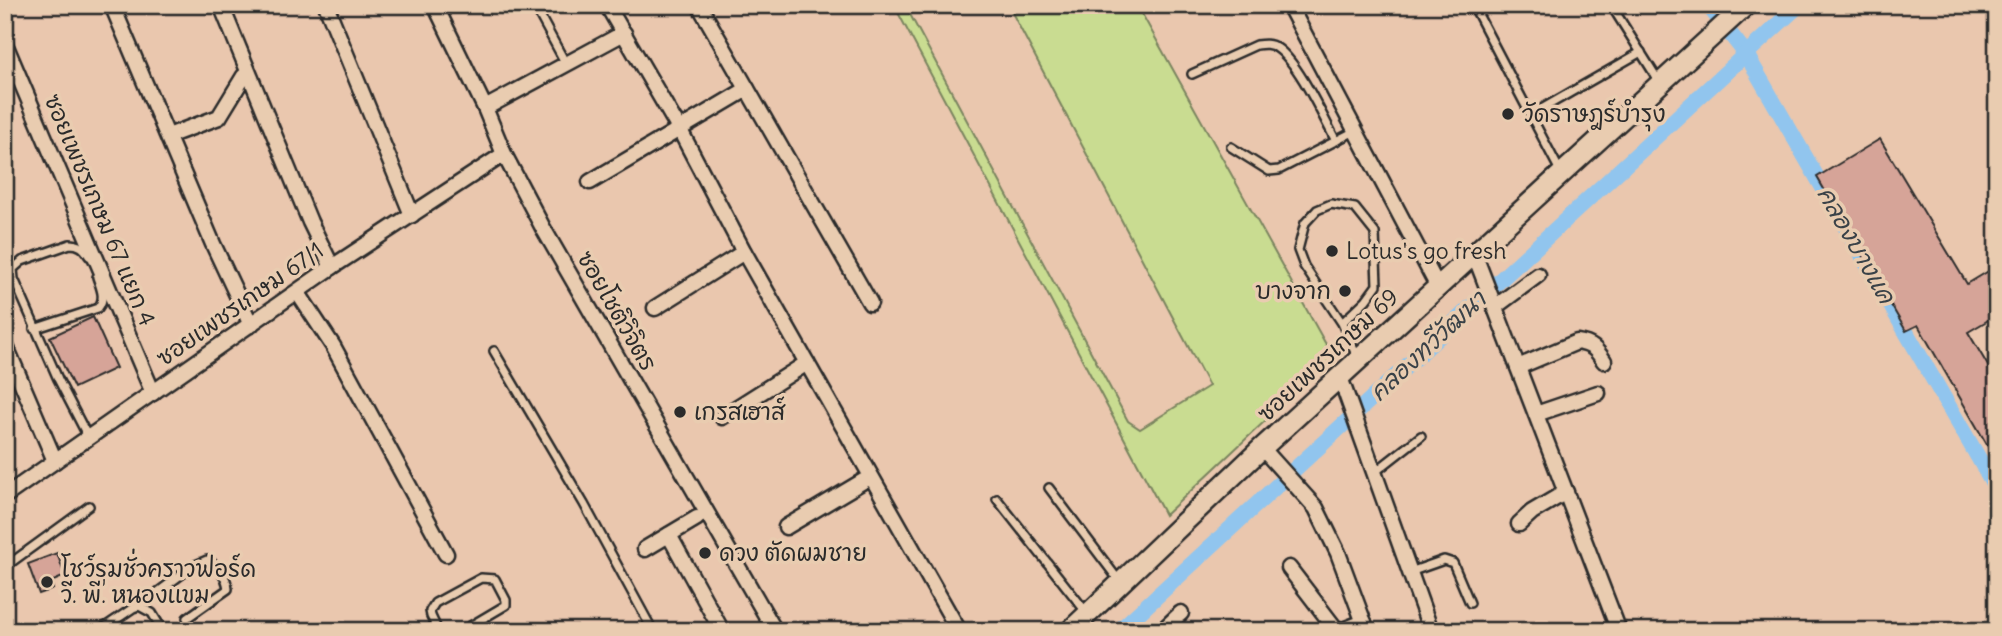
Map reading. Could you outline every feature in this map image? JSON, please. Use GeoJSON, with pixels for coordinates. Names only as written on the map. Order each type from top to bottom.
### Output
{"type":"FeatureCollection","features":[{"type":"Feature","properties":{"kind":"main road","name":"ซอยเพชรเกษม 69"},"geometry":{"type":"LineString","coordinates":[[1070,631],[1120,583],[1268,454],[1342,384],[1359,360],[1438,286],[1478,260],[1561,173],[1746,5]]}},
{"type":"Feature","properties":{"kind":"street"},"geometry":{"type":"LineString","coordinates":[[112,5],[251,326]]}},
{"type":"Feature","properties":{"kind":"street"},"geometry":{"type":"LineString","coordinates":[[221,5],[310,222],[332,268]]}},
{"type":"Feature","properties":{"kind":"street"},"geometry":{"type":"LineString","coordinates":[[326,5],[412,215]]}},
{"type":"Feature","properties":{"kind":"street","name":"ซอยโชติวิจิตร"},"geometry":{"type":"LineString","coordinates":[[435,5],[504,154],[542,228],[775,631]]}},
{"type":"Feature","properties":{"kind":"street"},"geometry":{"type":"LineString","coordinates":[[607,5],[959,631]]}},
{"type":"Feature","properties":{"kind":"street"},"geometry":{"type":"LineString","coordinates":[[699,5],[870,303]]}},
{"type":"Feature","properties":{"kind":"street"},"geometry":{"type":"LineString","coordinates":[[1289,5],[1438,286]]}},
{"type":"Feature","properties":{"kind":"street"},"geometry":{"type":"LineString","coordinates":[[485,108],[624,33]]}},
{"type":"Feature","properties":{"kind":"street","name":"ซอยเพชรเกษม 67 แยก 4"},"geometry":{"type":"LineString","coordinates":[[5,44],[153,393]]}},
{"type":"Feature","properties":{"kind":"street"},"geometry":{"type":"LineString","coordinates":[[168,136],[219,117],[244,76]]}},
{"type":"Feature","properties":{"kind":"street"},"geometry":{"type":"LineString","coordinates":[[590,182],[747,89]]}},
{"type":"Feature","properties":{"kind":"street","name":"ซอยเพชรเกษม 67/1"},"geometry":{"type":"LineString","coordinates":[[5,496],[332,268],[504,154]]}},
{"type":"Feature","properties":{"kind":"street"},"geometry":{"type":"LineString","coordinates":[[654,308],[744,252]]}},
{"type":"Feature","properties":{"kind":"street"},"geometry":{"type":"LineString","coordinates":[[1478,260],[1619,631]]}},
{"type":"Feature","properties":{"kind":"street"},"geometry":{"type":"LineString","coordinates":[[1495,306],[1538,275]]}},
{"type":"Feature","properties":{"kind":"street"},"geometry":{"type":"LineString","coordinates":[[298,293],[333,346],[446,554]]}},
{"type":"Feature","properties":{"kind":"street"},"geometry":{"type":"LineString","coordinates":[[1518,367],[1577,342],[1595,347],[1604,361]]}},
{"type":"Feature","properties":{"kind":"street"},"geometry":{"type":"LineString","coordinates":[[5,344],[55,461]]}},
{"type":"Feature","properties":{"kind":"street"},"geometry":{"type":"LineString","coordinates":[[722,417],[807,363]]}},
{"type":"Feature","properties":{"kind":"street"},"geometry":{"type":"LineString","coordinates":[[1342,384],[1431,631]]}},
{"type":"Feature","properties":{"kind":"street"},"geometry":{"type":"LineString","coordinates":[[1536,414],[1598,393]]}},
{"type":"Feature","properties":{"kind":"street"},"geometry":{"type":"LineString","coordinates":[[1268,454],[1316,508],[1365,626],[1335,628],[1289,568]]}},
{"type":"Feature","properties":{"kind":"street"},"geometry":{"type":"LineString","coordinates":[[786,527],[870,477]]}},
{"type":"Feature","properties":{"kind":"street"},"geometry":{"type":"LineString","coordinates":[[1520,524],[1532,512],[1566,492]]}},
{"type":"Feature","properties":{"kind":"street"},"geometry":{"type":"LineString","coordinates":[[646,549],[697,518]]}},
{"type":"Feature","properties":{"kind":"street"},"geometry":{"type":"LineString","coordinates":[[669,535],[722,631]]}},
{"type":"Feature","properties":{"kind":"street"},"geometry":{"type":"LineString","coordinates":[[1161,631],[1181,613]]}},
{"type":"Feature","properties":{"kind":"lane"},"geometry":{"type":"LineString","coordinates":[[534,5],[566,64]]}},
{"type":"Feature","properties":{"kind":"lane"},"geometry":{"type":"LineString","coordinates":[[1473,5],[1561,173]]}},
{"type":"Feature","properties":{"kind":"lane"},"geometry":{"type":"LineString","coordinates":[[1611,5],[1661,83]]}},
{"type":"Feature","properties":{"kind":"lane"},"geometry":{"type":"LineString","coordinates":[[1192,74],[1256,45],[1265,43],[1277,48],[1294,66],[1336,141]]}},
{"type":"Feature","properties":{"kind":"lane"},"geometry":{"type":"LineString","coordinates":[[1531,115],[1641,52]]}},
{"type":"Feature","properties":{"kind":"lane"},"geometry":{"type":"LineString","coordinates":[[1231,147],[1269,171],[1279,170],[1355,131]]}},
{"type":"Feature","properties":{"kind":"lane"},"geometry":{"type":"LineString","coordinates":[[1342,323],[1377,285],[1375,233],[1355,208],[1331,204],[1317,210],[1305,223],[1298,250],[1304,266],[1342,323],[1359,360]]}},
{"type":"Feature","properties":{"kind":"lane"},"geometry":{"type":"LineString","coordinates":[[34,329],[90,313],[98,309],[103,302],[103,294],[90,257],[78,244],[70,244],[22,261],[13,269],[14,279],[34,329],[88,437]]}},
{"type":"Feature","properties":{"kind":"lane"},"geometry":{"type":"LineString","coordinates":[[494,351],[584,504],[653,631]]}},
{"type":"Feature","properties":{"kind":"lane"},"geometry":{"type":"LineString","coordinates":[[1374,472],[1421,436]]}},
{"type":"Feature","properties":{"kind":"lane"},"geometry":{"type":"LineString","coordinates":[[1048,488],[1120,583]]}},
{"type":"Feature","properties":{"kind":"lane"},"geometry":{"type":"LineString","coordinates":[[997,499],[1087,613]]}},
{"type":"Feature","properties":{"kind":"lane"},"geometry":{"type":"LineString","coordinates":[[5,567],[89,506]]}},
{"type":"Feature","properties":{"kind":"lane"},"geometry":{"type":"LineString","coordinates":[[1410,572],[1449,560],[1453,563],[1470,603]]}},
{"type":"Feature","properties":{"kind":"lane"},"geometry":{"type":"LineString","coordinates":[[99,631],[139,606],[193,566],[207,561],[215,564],[228,581],[228,589],[187,618]]}},
{"type":"Feature","properties":{"kind":"lane"},"geometry":{"type":"LineString","coordinates":[[438,631],[430,611],[435,603],[481,578],[495,579],[506,605],[462,631]]}},
{"type":"Feature","properties":{"kind":"lane"},"geometry":{"type":"LineString","coordinates":[[139,606],[152,613],[163,631]]}},
{"type":"Feature","properties":{"kind":"green space"},"geometry":{"type":"Polygon","coordinates":[[[894,5],[905,5],[1128,421],[1140,429],[1209,386],[1008,5],[1137,5],[1333,357],[1165,515],[894,5]]]}},
{"type":"Feature","properties":{"kind":"building"},"geometry":{"type":"Polygon","coordinates":[[[1880,139],[1967,284],[1997,266],[1997,315],[1968,332],[1997,381],[1997,462],[1918,325],[1906,331],[1817,177],[1880,139]]]}},
{"type":"Feature","properties":{"kind":"building"},"geometry":{"type":"Polygon","coordinates":[[[93,317],[116,368],[74,388],[50,337],[93,317]]]}},
{"type":"Feature","properties":{"kind":"building"},"geometry":{"type":"Polygon","coordinates":[[[57,553],[65,576],[51,582],[53,589],[39,594],[28,564],[57,553]]]}},
{"type":"Feature","properties":{"kind":"waterway","name":"คลองบางแค"},"geometry":{"type":"LineString","coordinates":[[1708,5],[1746,54],[1997,490]]}},
{"type":"Feature","properties":{"kind":"waterway","name":"คลองทวีวัฒนา"},"geometry":{"type":"LineString","coordinates":[[1119,631],[1799,5]]}},
{"type":"Feature","properties":{"kind":"place","name":"วัดราษฎร์บำรุง"},"geometry":{"type":"Point","coordinates":[1508,114]}},
{"type":"Feature","properties":{"kind":"place","name":"Lotus's go fresh"},"geometry":{"type":"Point","coordinates":[1332,251]}},
{"type":"Feature","properties":{"kind":"place","name":"บางจาก"},"geometry":{"type":"Point","coordinates":[1345,291]}},
{"type":"Feature","properties":{"kind":"place","name":"เกรสเฮาส์"},"geometry":{"type":"Point","coordinates":[680,412]}},
{"type":"Feature","properties":{"kind":"place","name":"ดวง ตัดผมชาย"},"geometry":{"type":"Point","coordinates":[705,553]}},
{"type":"Feature","properties":{"kind":"place","name":"โชว์รูมชั่วคราวฟอร์ด วี. พี. หนองแขม"},"geometry":{"type":"Point","coordinates":[47,582]}}]}
